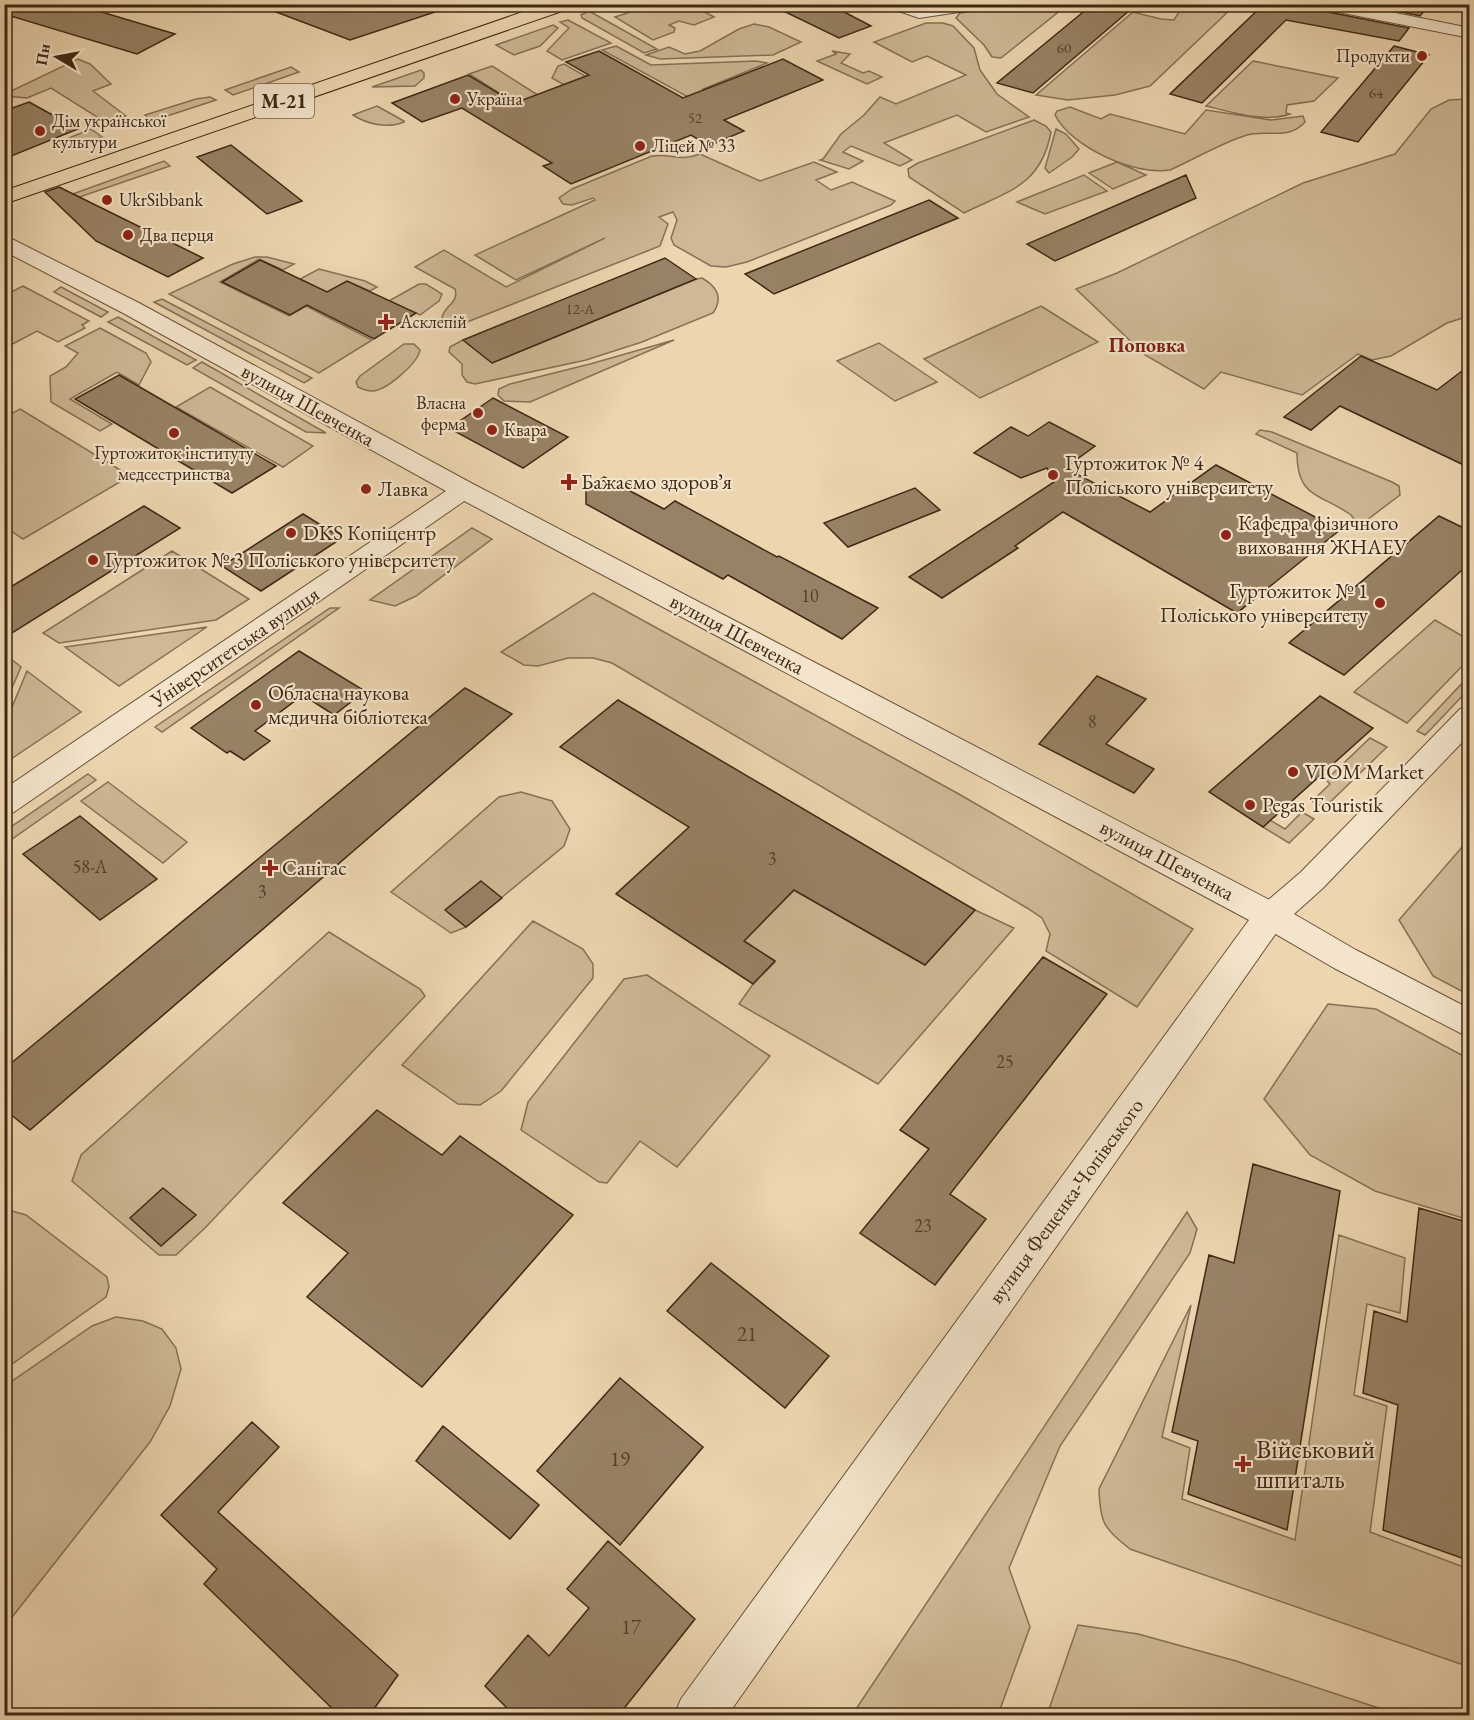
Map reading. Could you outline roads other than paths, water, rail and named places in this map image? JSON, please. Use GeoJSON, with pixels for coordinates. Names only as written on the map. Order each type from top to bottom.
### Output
{"type":"FeatureCollection","features":[{"type":"Feature","properties":{"kind":"highway","name":"М-21"},"geometry":{"type":"LineString","coordinates":[[4,189],[546,4]]}},
{"type":"Feature","properties":{"kind":"highway","name":"М-21"},"geometry":{"type":"LineString","coordinates":[[4,198],[565,4]]}},
{"type":"Feature","properties":{"kind":"street"},"geometry":{"type":"LineString","coordinates":[[896,4],[919,13],[979,4]]}},
{"type":"Feature","properties":{"kind":"street"},"geometry":{"type":"LineString","coordinates":[[1323,4],[1470,33]]}},
{"type":"Feature","properties":{"kind":"street","name":"вулиця Шевченка"},"geometry":{"type":"LineString","coordinates":[[4,242],[131,308],[464,490],[1271,916],[1345,959],[1470,1025]]}},
{"type":"Feature","properties":{"kind":"street","name":"Університетська вулиця"},"geometry":{"type":"LineString","coordinates":[[4,804],[464,490]]}},
{"type":"Feature","properties":{"kind":"street","name":"вулиця Фещенка-Чопівського"},"geometry":{"type":"LineString","coordinates":[[698,1716],[1271,916],[1312,880],[1470,716]]}},
{"type":"Feature","properties":{"kind":"place","name":"Продукти"},"geometry":{"type":"Point","coordinates":[1422,56]}},
{"type":"Feature","properties":{"kind":"place","name":"Україна"},"geometry":{"type":"Point","coordinates":[455,99]}},
{"type":"Feature","properties":{"kind":"place","name":"Дім української культури"},"geometry":{"type":"Point","coordinates":[40,131]}},
{"type":"Feature","properties":{"kind":"place","name":"Ліцей № 33"},"geometry":{"type":"Point","coordinates":[640,146]}},
{"type":"Feature","properties":{"kind":"place","name":"UkrSibbank"},"geometry":{"type":"Point","coordinates":[107,200]}},
{"type":"Feature","properties":{"kind":"place","name":"Два перця"},"geometry":{"type":"Point","coordinates":[128,235]}},
{"type":"Feature","properties":{"kind":"place","name":"Асклепій"},"geometry":{"type":"Point","coordinates":[386,322]}},
{"type":"Feature","properties":{"kind":"place","name":"Власна ферма"},"geometry":{"type":"Point","coordinates":[478,413]}},
{"type":"Feature","properties":{"kind":"place","name":"Квара"},"geometry":{"type":"Point","coordinates":[492,430]}},
{"type":"Feature","properties":{"kind":"place","name":"Гуртожиток інституту медсестринства"},"geometry":{"type":"Point","coordinates":[174,433]}},
{"type":"Feature","properties":{"kind":"place","name":"Гуртожиток № 4 Поліського університету"},"geometry":{"type":"Point","coordinates":[1053,475]}},
{"type":"Feature","properties":{"kind":"place","name":"Бажаємо здоровʼя"},"geometry":{"type":"Point","coordinates":[569,482]}},
{"type":"Feature","properties":{"kind":"place","name":"Лавка"},"geometry":{"type":"Point","coordinates":[366,489]}},
{"type":"Feature","properties":{"kind":"place","name":"DKS Копіцентр"},"geometry":{"type":"Point","coordinates":[291,533]}},
{"type":"Feature","properties":{"kind":"place","name":"Кафедра фізичного виховання ЖНАЕУ"},"geometry":{"type":"Point","coordinates":[1226,535]}},
{"type":"Feature","properties":{"kind":"place","name":"Гуртожиток № 3 Поліського університету"},"geometry":{"type":"Point","coordinates":[93,560]}},
{"type":"Feature","properties":{"kind":"place","name":"Гуртожиток № 1 Поліського університету"},"geometry":{"type":"Point","coordinates":[1380,603]}},
{"type":"Feature","properties":{"kind":"place","name":"Обласна наукова медична бібліотека"},"geometry":{"type":"Point","coordinates":[256,705]}},
{"type":"Feature","properties":{"kind":"place","name":"VIOM Market"},"geometry":{"type":"Point","coordinates":[1293,772]}},
{"type":"Feature","properties":{"kind":"place","name":"Pegas Touristik"},"geometry":{"type":"Point","coordinates":[1250,805]}},
{"type":"Feature","properties":{"kind":"place","name":"Санітас"},"geometry":{"type":"Point","coordinates":[270,868]}},
{"type":"Feature","properties":{"kind":"place","name":"Військовий шпиталь"},"geometry":{"type":"Point","coordinates":[1243,1464]}},
{"type":"Feature","properties":{"kind":"district","name":"Поповка"},"geometry":{"type":"Point","coordinates":[1147,345]}}]}
